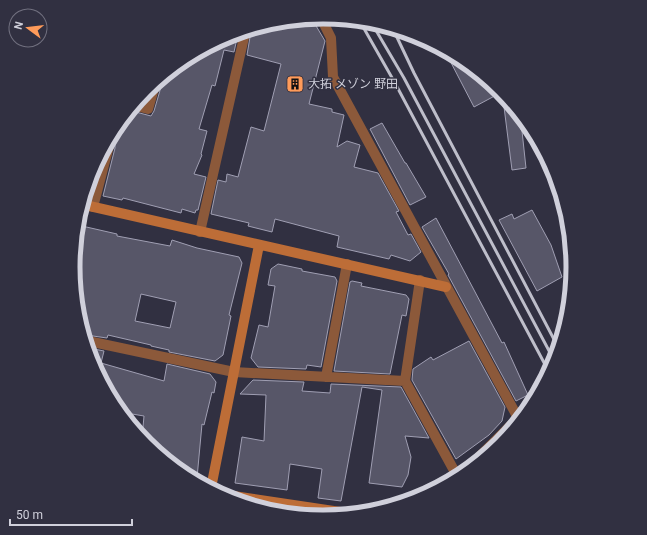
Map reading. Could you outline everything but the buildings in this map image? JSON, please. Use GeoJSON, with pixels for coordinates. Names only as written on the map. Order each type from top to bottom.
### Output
{"type":"FeatureCollection","features":[{"type":"Feature","properties":{"kind":"street"},"geometry":{"type":"LineString","coordinates":[[324,24],[331,38],[333,77],[517,416]]}},
{"type":"Feature","properties":{"kind":"street"},"geometry":{"type":"LineString","coordinates":[[200,232],[244,37]]}},
{"type":"Feature","properties":{"kind":"street"},"geometry":{"type":"LineString","coordinates":[[140,107],[148,109],[152,94]]}},
{"type":"Feature","properties":{"kind":"street"},"geometry":{"type":"LineString","coordinates":[[102,167],[89,206],[446,286]]}},
{"type":"Feature","properties":{"kind":"street"},"geometry":{"type":"LineString","coordinates":[[212,484],[259,245]]}},
{"type":"Feature","properties":{"kind":"street"},"geometry":{"type":"LineString","coordinates":[[326,377],[347,264]]}},
{"type":"Feature","properties":{"kind":"street"},"geometry":{"type":"LineString","coordinates":[[420,280],[405,381],[455,472]]}},
{"type":"Feature","properties":{"kind":"street"},"geometry":{"type":"LineString","coordinates":[[92,342],[234,372],[405,381]]}},
{"type":"Feature","properties":{"kind":"street"},"geometry":{"type":"LineString","coordinates":[[244,498],[331,511]]}},
{"type":"Feature","properties":{"kind":"railway"},"geometry":{"type":"LineString","coordinates":[[363,28],[395,83],[546,366]]}},
{"type":"Feature","properties":{"kind":"railway"},"geometry":{"type":"LineString","coordinates":[[376,30],[404,78],[551,354]]}},
{"type":"Feature","properties":{"kind":"railway"},"geometry":{"type":"LineString","coordinates":[[396,35],[414,73],[555,342]]}},
{"type":"Feature","properties":{"kind":"place","name":"大拓 メゾン 野田"},"geometry":{"type":"Point","coordinates":[295,84]}}]}
